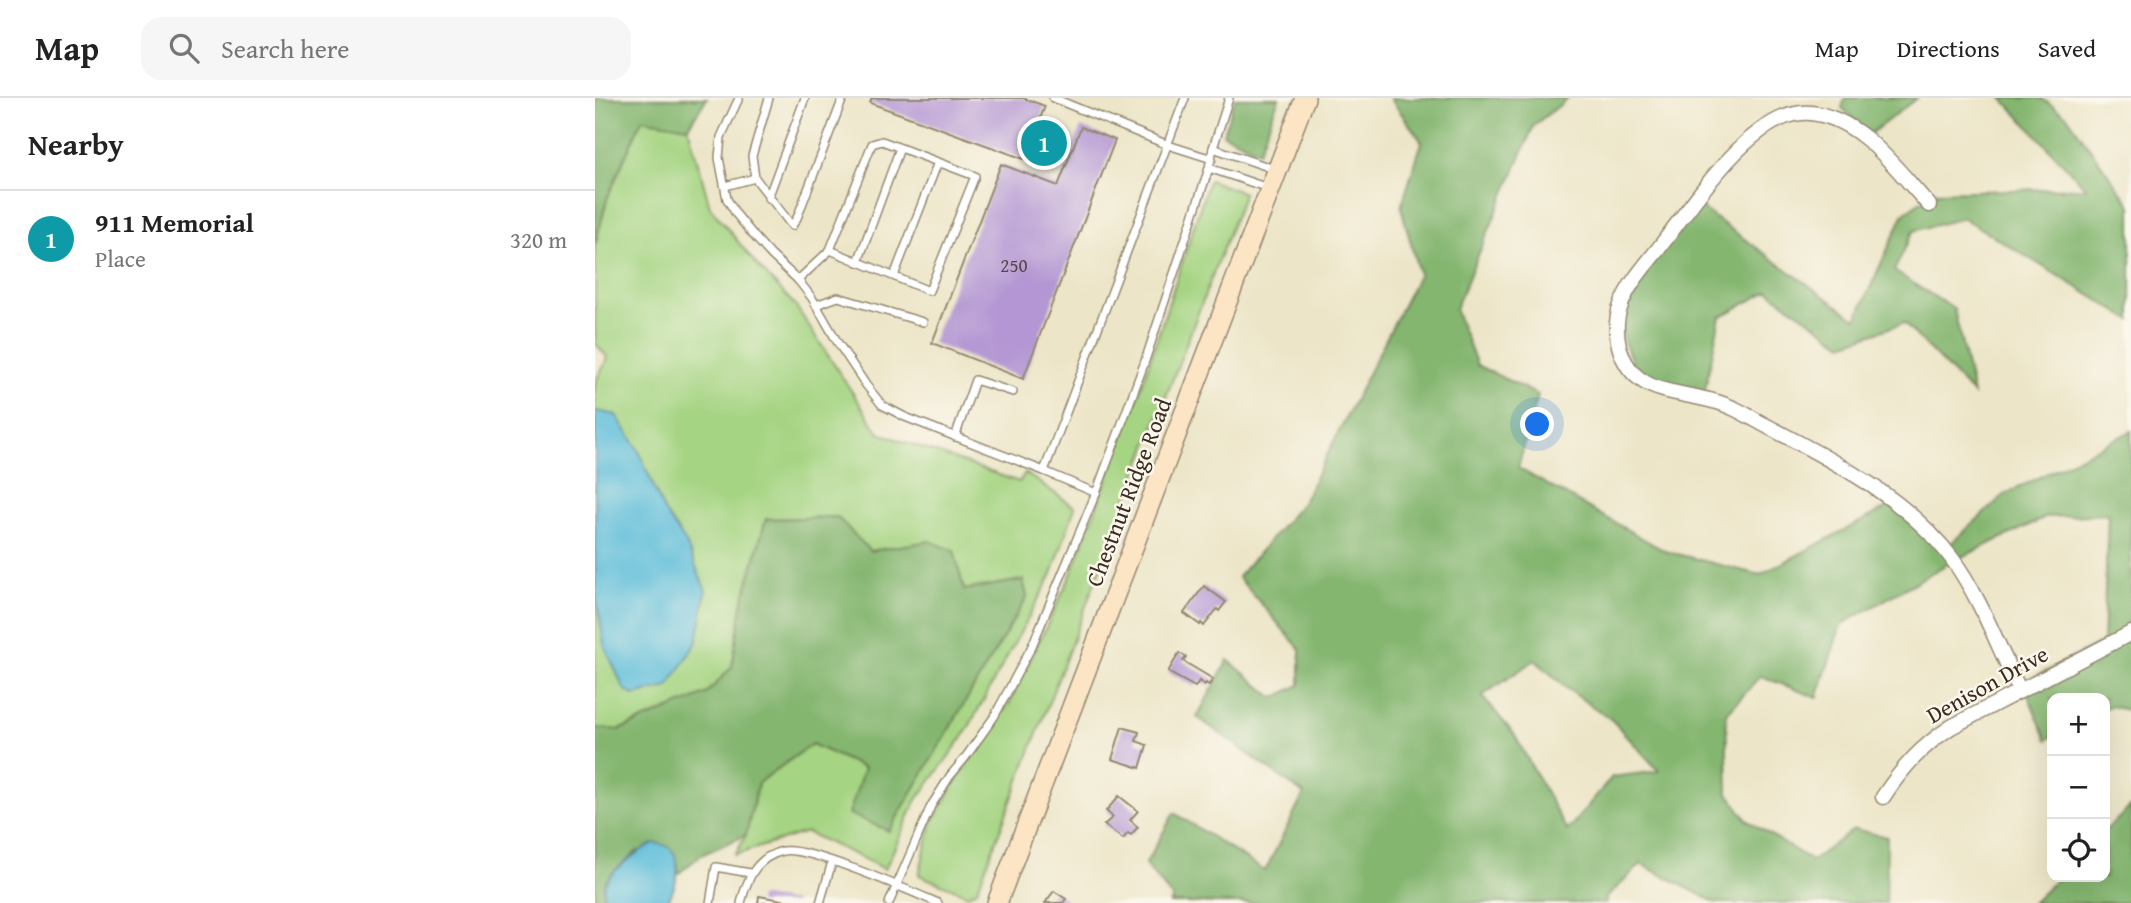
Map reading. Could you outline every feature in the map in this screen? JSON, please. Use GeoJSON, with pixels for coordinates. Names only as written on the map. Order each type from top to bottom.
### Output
{"type":"FeatureCollection","features":[{"type":"Feature","properties":{"kind":"street","name":"Chestnut Ridge Road"},"geometry":{"type":"LineString","coordinates":[[996,903],[1305,98]]}},
{"type":"Feature","properties":{"kind":"street"},"geometry":{"type":"LineString","coordinates":[[1929,205],[1856,129],[1825,115],[1794,113],[1785,116],[1760,131],[1713,176],[1628,290],[1617,319],[1617,334],[1625,360],[1633,372],[1644,381],[1669,393],[1704,398],[1733,408],[1833,462],[1898,505],[1922,525],[1968,583],[2020,691]]}},
{"type":"Feature","properties":{"kind":"street","name":"Denison Drive"},"geometry":{"type":"LineString","coordinates":[[1883,797],[1897,776],[1931,740],[2131,633]]}},
{"type":"Feature","properties":{"kind":"lane"},"geometry":{"type":"LineString","coordinates":[[739,98],[721,137],[719,158],[727,199],[736,214],[771,255],[799,280],[838,343],[882,405],[905,417],[1096,493]]}},
{"type":"Feature","properties":{"kind":"lane"},"geometry":{"type":"LineString","coordinates":[[769,98],[752,156],[755,178],[792,226],[843,98]]}},
{"type":"Feature","properties":{"kind":"lane"},"geometry":{"type":"LineString","coordinates":[[768,198],[805,98]]}},
{"type":"Feature","properties":{"kind":"lane"},"geometry":{"type":"LineString","coordinates":[[1053,98],[1168,145],[1212,159]]}},
{"type":"Feature","properties":{"kind":"lane"},"geometry":{"type":"LineString","coordinates":[[1044,471],[1185,98]]}},
{"type":"Feature","properties":{"kind":"lane"},"geometry":{"type":"LineString","coordinates":[[889,903],[932,806],[950,776],[994,717],[1032,646],[1096,493],[1144,364],[1212,159],[1229,98]]}},
{"type":"Feature","properties":{"kind":"lane"},"geometry":{"type":"LineString","coordinates":[[799,280],[830,250],[871,144],[882,141],[975,176],[929,291],[830,250]]}},
{"type":"Feature","properties":{"kind":"lane"},"geometry":{"type":"LineString","coordinates":[[858,261],[900,148]]}},
{"type":"Feature","properties":{"kind":"lane"},"geometry":{"type":"LineString","coordinates":[[1213,148],[1278,170]]}},
{"type":"Feature","properties":{"kind":"lane"},"geometry":{"type":"LineString","coordinates":[[894,276],[938,162]]}},
{"type":"Feature","properties":{"kind":"lane"},"geometry":{"type":"LineString","coordinates":[[1209,168],[1271,189]]}},
{"type":"Feature","properties":{"kind":"lane"},"geometry":{"type":"LineString","coordinates":[[725,186],[755,178]]}},
{"type":"Feature","properties":{"kind":"lane"},"geometry":{"type":"LineString","coordinates":[[815,305],[838,297],[923,322]]}},
{"type":"Feature","properties":{"kind":"lane"},"geometry":{"type":"LineString","coordinates":[[954,437],[975,380],[1013,392]]}},
{"type":"Feature","properties":{"kind":"lane"},"geometry":{"type":"LineString","coordinates":[[741,903],[750,873],[769,857],[794,850],[938,903]]}},
{"type":"Feature","properties":{"kind":"lane"},"geometry":{"type":"LineString","coordinates":[[820,903],[832,862]]}},
{"type":"Feature","properties":{"kind":"lane"},"geometry":{"type":"LineString","coordinates":[[710,903],[716,867],[750,873]]}},
{"type":"Feature","properties":{"kind":"green space"},"geometry":{"type":"Polygon","coordinates":[[[595,98],[707,98],[688,127],[642,119],[608,196],[595,245],[595,98]]]}},
{"type":"Feature","properties":{"kind":"green space"},"geometry":{"type":"Polygon","coordinates":[[[1235,98],[1279,98],[1259,151],[1223,134],[1235,98]]]}},
{"type":"Feature","properties":{"kind":"green space"},"geometry":{"type":"Polygon","coordinates":[[[1390,98],[1569,98],[1534,125],[1455,309],[1477,365],[1538,395],[1518,468],[1665,551],[1760,575],[1890,506],[1944,550],[2004,495],[2131,431],[2131,711],[2110,706],[2110,693],[2047,693],[2047,740],[2023,683],[2103,642],[2108,514],[2047,517],[1951,562],[1841,625],[1817,698],[1761,676],[1726,714],[1728,793],[1747,820],[1812,861],[1854,829],[1887,837],[1886,903],[1716,903],[1641,864],[1606,898],[1606,903],[1170,903],[1173,898],[1145,865],[1174,813],[1265,871],[1304,794],[1197,717],[1228,660],[1274,698],[1300,685],[1300,649],[1238,577],[1303,502],[1419,274],[1401,207],[1422,142],[1390,98]],[[1535,660],[1482,696],[1514,734],[1567,831],[1612,777],[1659,771],[1612,720],[1566,688],[1535,660]]]}},
{"type":"Feature","properties":{"kind":"green space"},"geometry":{"type":"Polygon","coordinates":[[[1845,98],[1917,98],[1870,134],[1842,108],[1845,98]]]}},
{"type":"Feature","properties":{"kind":"green space"},"geometry":{"type":"Polygon","coordinates":[[[2002,98],[2041,98],[2067,116],[2131,206],[2131,320],[1963,218],[1913,231],[1894,271],[1954,309],[1973,394],[1904,323],[1843,344],[1768,291],[1720,317],[1703,399],[1636,372],[1615,318],[1690,200],[1856,319],[1904,213],[1934,192],[2086,188],[2002,98]]]}},
{"type":"Feature","properties":{"kind":"green space"},"geometry":{"type":"Polygon","coordinates":[[[642,119],[688,127],[710,207],[756,264],[795,305],[879,433],[1019,482],[1025,473],[1075,507],[1052,574],[965,734],[916,801],[885,869],[806,832],[735,855],[746,835],[758,783],[812,744],[864,768],[889,831],[1027,597],[1023,580],[964,590],[954,551],[930,541],[870,551],[837,517],[766,519],[743,601],[732,667],[706,694],[618,730],[595,728],[595,382],[608,358],[595,343],[595,245],[608,196],[642,119]]]}},
{"type":"Feature","properties":{"kind":"green space"},"geometry":{"type":"Polygon","coordinates":[[[1209,180],[1244,193],[977,890],[968,895],[919,875],[931,824],[971,757],[1010,702],[1070,577],[1136,403],[1209,180]]]}},
{"type":"Feature","properties":{"kind":"green space"},"geometry":{"type":"Polygon","coordinates":[[[837,517],[870,551],[930,541],[954,551],[964,590],[1023,580],[1027,597],[889,831],[849,814],[864,768],[812,744],[758,783],[746,835],[701,855],[678,874],[673,852],[637,851],[605,882],[604,903],[595,903],[595,728],[619,730],[706,694],[732,667],[743,601],[766,519],[837,517]]]}},
{"type":"Feature","properties":{"kind":"green space"},"geometry":{"type":"Polygon","coordinates":[[[2131,806],[2131,903],[2032,903],[2054,882],[2110,882],[2110,826],[2131,806]]]}},
{"type":"Feature","properties":{"kind":"water"},"geometry":{"type":"Polygon","coordinates":[[[597,411],[616,415],[638,449],[664,511],[686,543],[706,591],[697,642],[668,687],[633,695],[624,689],[604,645],[595,589],[597,411]]]}},
{"type":"Feature","properties":{"kind":"water"},"geometry":{"type":"Polygon","coordinates":[[[655,843],[665,845],[676,858],[677,877],[666,903],[604,903],[604,886],[612,874],[634,855],[655,843]]]}},
{"type":"Feature","properties":{"kind":"building"},"geometry":{"type":"Polygon","coordinates":[[[872,98],[1023,98],[1045,106],[1024,159],[870,103],[872,98]]]}},
{"type":"Feature","properties":{"kind":"building"},"geometry":{"type":"Polygon","coordinates":[[[1081,127],[1115,140],[1023,379],[932,343],[1001,164],[1058,186],[1081,127]]]}},
{"type":"Feature","properties":{"kind":"building"},"geometry":{"type":"Polygon","coordinates":[[[1204,586],[1226,602],[1204,626],[1184,613],[1204,586]]]}},
{"type":"Feature","properties":{"kind":"building"},"geometry":{"type":"Polygon","coordinates":[[[1179,653],[1186,657],[1183,661],[1213,679],[1209,685],[1199,681],[1195,687],[1168,672],[1179,653]]]}},
{"type":"Feature","properties":{"kind":"building"},"geometry":{"type":"Polygon","coordinates":[[[1122,727],[1139,732],[1136,741],[1147,745],[1140,768],[1112,759],[1122,727]]]}},
{"type":"Feature","properties":{"kind":"building"},"geometry":{"type":"Polygon","coordinates":[[[1119,796],[1138,811],[1130,820],[1138,827],[1123,839],[1104,825],[1113,817],[1106,811],[1119,796]]]}},
{"type":"Feature","properties":{"kind":"building"},"geometry":{"type":"Polygon","coordinates":[[[1054,891],[1066,899],[1063,903],[1045,903],[1054,891]]]}},
{"type":"Feature","properties":{"kind":"building"},"geometry":{"type":"Polygon","coordinates":[[[759,896],[794,902],[794,903],[758,903],[759,896]]]}},
{"type":"Feature","properties":{"kind":"place","name":"911 Memorial"},"geometry":{"type":"Point","coordinates":[1044,143]}}]}
